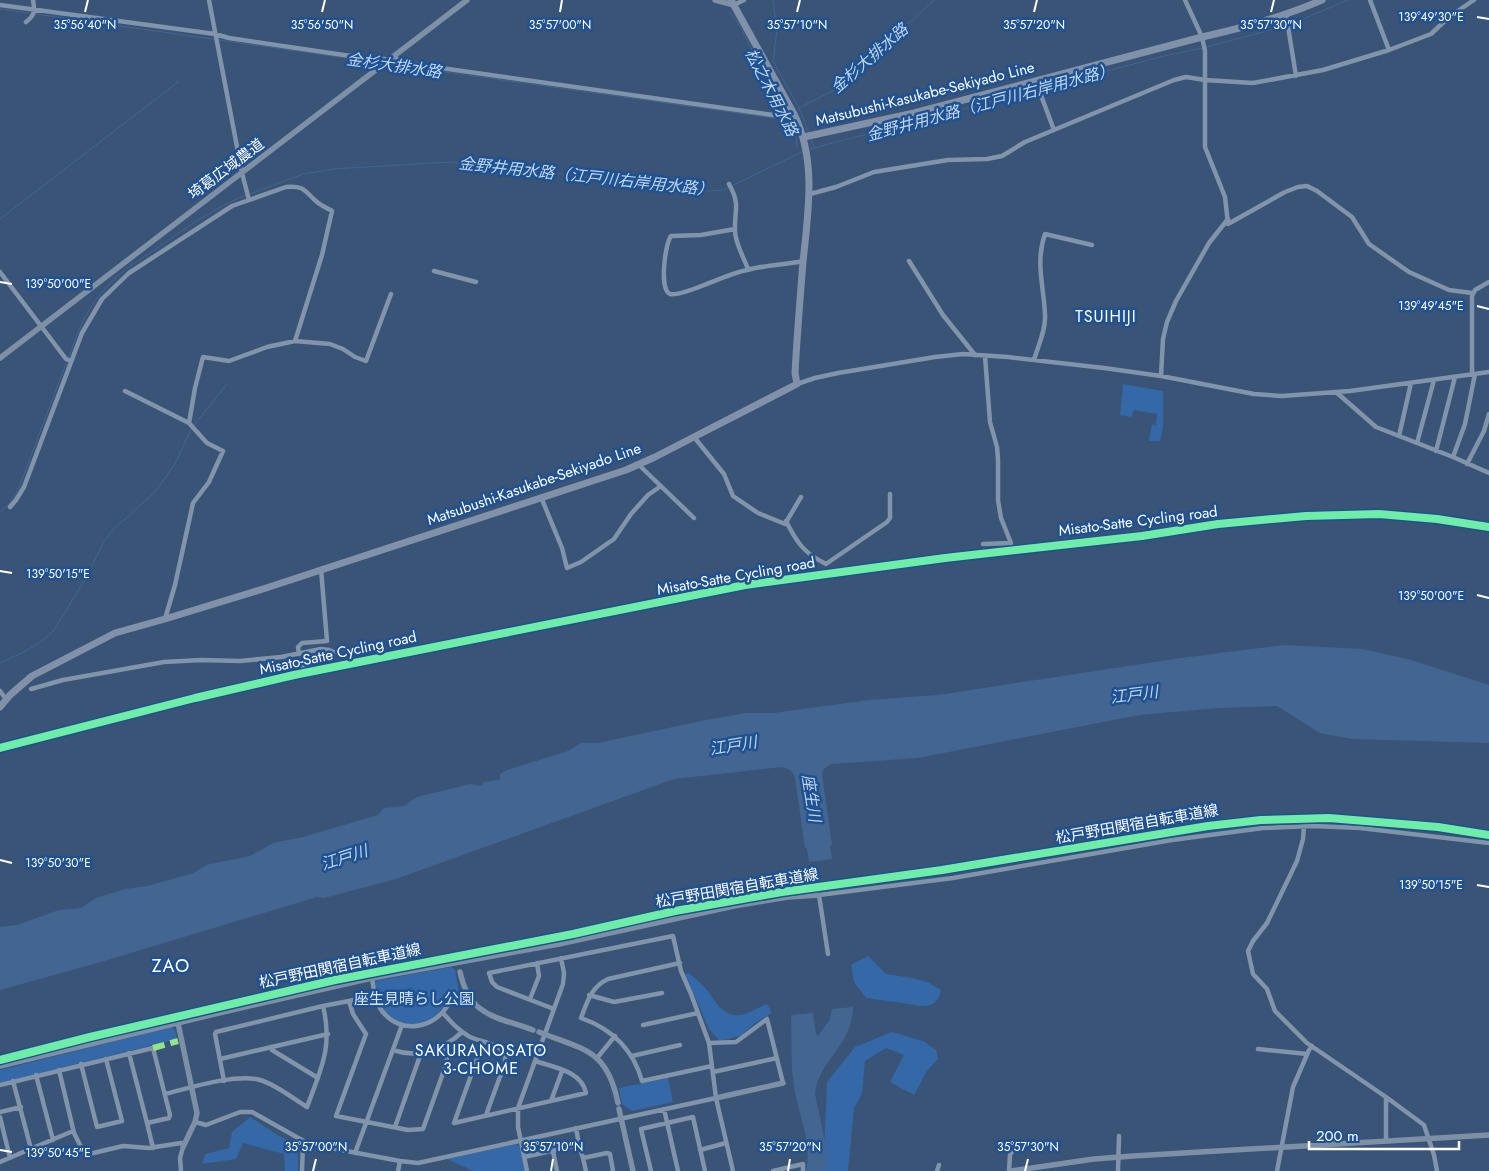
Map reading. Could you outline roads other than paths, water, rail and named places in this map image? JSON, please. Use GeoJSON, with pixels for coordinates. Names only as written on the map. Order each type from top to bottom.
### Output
{"type":"FeatureCollection","features":[{"type":"Feature","properties":{"kind":"main road","name":"Matsubushi-Kasukabe-Sekiyado Line"},"geometry":{"type":"LineString","coordinates":[[0,707],[6,699],[32,676],[115,632],[165,620],[263,589],[639,465],[797,384],[795,373],[810,194],[804,137],[880,122],[1233,30],[1286,14],[1322,0]]}},
{"type":"Feature","properties":{"kind":"main road"},"geometry":{"type":"LineString","coordinates":[[733,3],[794,114],[804,137]]}},
{"type":"Feature","properties":{"kind":"street"},"geometry":{"type":"LineString","coordinates":[[26,22],[33,16],[35,10],[33,0]]}},
{"type":"Feature","properties":{"kind":"street"},"geometry":{"type":"LineString","coordinates":[[209,0],[242,173],[249,200]]}},
{"type":"Feature","properties":{"kind":"street","name":"埼葛広域農道"},"geometry":{"type":"LineString","coordinates":[[0,358],[467,0]]}},
{"type":"Feature","properties":{"kind":"street"},"geometry":{"type":"LineString","coordinates":[[716,0],[733,3],[744,0]]}},
{"type":"Feature","properties":{"kind":"street"},"geometry":{"type":"LineString","coordinates":[[1185,0],[1202,37],[1205,52],[1205,147],[1225,197],[1228,224],[1285,192],[1307,186],[1317,191],[1352,217],[1369,244],[1409,272],[1449,290],[1472,293],[1489,282]]}},
{"type":"Feature","properties":{"kind":"street"},"geometry":{"type":"LineString","coordinates":[[1370,0],[1389,50]]}},
{"type":"Feature","properties":{"kind":"street"},"geometry":{"type":"LineString","coordinates":[[810,194],[836,188],[874,172],[948,160],[987,159],[1002,156],[1025,142],[1174,80],[1186,77],[1253,83],[1323,70],[1389,50],[1431,34],[1464,3],[1474,0]]}},
{"type":"Feature","properties":{"kind":"street"},"geometry":{"type":"LineString","coordinates":[[0,5],[215,34],[229,38],[389,61]]}},
{"type":"Feature","properties":{"kind":"street"},"geometry":{"type":"LineString","coordinates":[[1286,14],[1296,76]]}},
{"type":"Feature","properties":{"kind":"street"},"geometry":{"type":"LineString","coordinates":[[395,56],[399,62],[486,75],[773,115],[784,114]]}},
{"type":"Feature","properties":{"kind":"street"},"geometry":{"type":"LineString","coordinates":[[1036,82],[1054,130]]}},
{"type":"Feature","properties":{"kind":"street"},"geometry":{"type":"LineString","coordinates":[[731,186],[735,192],[736,201],[735,229],[748,269]]}},
{"type":"Feature","properties":{"kind":"street"},"geometry":{"type":"LineString","coordinates":[[10,507],[24,487],[69,360],[88,320],[102,299],[129,273],[232,206],[286,187],[299,187],[317,202],[332,211],[322,255],[295,341]]}},
{"type":"Feature","properties":{"kind":"street"},"geometry":{"type":"LineString","coordinates":[[1162,376],[1163,339],[1167,322],[1176,301],[1209,243],[1228,219]]}},
{"type":"Feature","properties":{"kind":"street"},"geometry":{"type":"LineString","coordinates":[[735,229],[701,235],[671,236],[668,239],[664,263],[668,292],[671,294],[677,293],[748,269],[804,261]]}},
{"type":"Feature","properties":{"kind":"street"},"geometry":{"type":"LineString","coordinates":[[1034,360],[1046,316],[1040,274],[1041,250],[1045,234],[1092,245]]}},
{"type":"Feature","properties":{"kind":"street"},"geometry":{"type":"LineString","coordinates":[[909,261],[943,315],[975,355]]}},
{"type":"Feature","properties":{"kind":"street"},"geometry":{"type":"LineString","coordinates":[[434,271],[476,282]]}},
{"type":"Feature","properties":{"kind":"street"},"geometry":{"type":"LineString","coordinates":[[0,272],[69,360]]}},
{"type":"Feature","properties":{"kind":"street"},"geometry":{"type":"LineString","coordinates":[[1453,457],[1465,424],[1473,374],[1472,293]]}},
{"type":"Feature","properties":{"kind":"street"},"geometry":{"type":"LineString","coordinates":[[192,426],[195,388],[202,358],[229,361],[267,347],[295,341],[330,344],[366,361],[391,294]]}},
{"type":"Feature","properties":{"kind":"street"},"geometry":{"type":"LineString","coordinates":[[797,384],[826,375],[953,355],[1034,360],[1104,368],[1162,376],[1254,394],[1282,396],[1336,392],[1489,372]]}},
{"type":"Feature","properties":{"kind":"street"},"geometry":{"type":"LineString","coordinates":[[983,544],[1011,543],[1001,518],[998,500],[997,447],[990,422],[985,356]]}},
{"type":"Feature","properties":{"kind":"street"},"geometry":{"type":"LineString","coordinates":[[359,365],[362,360]]}},
{"type":"Feature","properties":{"kind":"street"},"geometry":{"type":"LineString","coordinates":[[1436,451],[1455,377]]}},
{"type":"Feature","properties":{"kind":"street"},"geometry":{"type":"LineString","coordinates":[[1417,443],[1434,380]]}},
{"type":"Feature","properties":{"kind":"street"},"geometry":{"type":"LineString","coordinates":[[1398,436],[1411,383]]}},
{"type":"Feature","properties":{"kind":"street"},"geometry":{"type":"LineString","coordinates":[[126,391],[192,426],[207,443],[223,451],[209,482],[193,503],[175,585],[165,620]]}},
{"type":"Feature","properties":{"kind":"street"},"geometry":{"type":"LineString","coordinates":[[1336,392],[1376,428],[1453,457],[1489,473]]}},
{"type":"Feature","properties":{"kind":"street"},"geometry":{"type":"LineString","coordinates":[[1468,464],[1484,431],[1489,414]]}},
{"type":"Feature","properties":{"kind":"street"},"geometry":{"type":"LineString","coordinates":[[694,437],[724,474],[733,496],[758,514],[785,524],[801,497]]}},
{"type":"Feature","properties":{"kind":"street"},"geometry":{"type":"LineString","coordinates":[[639,465],[694,518]]}},
{"type":"Feature","properties":{"kind":"street"},"geometry":{"type":"LineString","coordinates":[[540,497],[562,548],[567,568],[581,562],[614,539],[631,514],[648,495],[661,486]]}},
{"type":"Feature","properties":{"kind":"street"},"geometry":{"type":"LineString","coordinates":[[786,521],[798,544],[809,555],[824,565],[890,518],[890,494]]}},
{"type":"Feature","properties":{"kind":"street"},"geometry":{"type":"LineString","coordinates":[[11,496],[16,500]]}},
{"type":"Feature","properties":{"kind":"street"},"geometry":{"type":"LineString","coordinates":[[299,654],[299,644],[327,642],[321,569]]}},
{"type":"Feature","properties":{"kind":"street"},"geometry":{"type":"LineString","coordinates":[[31,690],[63,680],[147,664],[201,660],[240,662],[299,654],[320,649],[340,654]]}},
{"type":"Feature","properties":{"kind":"street"},"geometry":{"type":"LineString","coordinates":[[298,674],[300,668],[327,656],[329,650]]}},
{"type":"Feature","properties":{"kind":"street"},"geometry":{"type":"LineString","coordinates":[[0,691],[6,699]]}},
{"type":"Feature","properties":{"kind":"street"},"geometry":{"type":"LineString","coordinates":[[0,1066],[178,1022],[372,978],[459,967],[734,906],[788,897],[819,895],[953,878],[1210,835],[1263,828],[1304,826],[1360,828],[1489,843]]}},
{"type":"Feature","properties":{"kind":"street"},"geometry":{"type":"LineString","coordinates":[[1304,826],[1300,855],[1267,923],[1250,946],[1248,955],[1253,974],[1267,989],[1275,1011],[1312,1046],[1424,1125],[1437,1171]]}},
{"type":"Feature","properties":{"kind":"street"},"geometry":{"type":"LineString","coordinates":[[819,895],[828,954]]}},
{"type":"Feature","properties":{"kind":"street"},"geometry":{"type":"LineString","coordinates":[[554,1008],[497,987],[492,982],[489,973],[673,936],[681,971],[709,1043],[716,1098],[732,1171]]}},
{"type":"Feature","properties":{"kind":"street"},"geometry":{"type":"LineString","coordinates":[[527,1171],[517,1122],[518,1108],[535,1061],[539,1032],[554,1008],[563,984],[564,973],[561,958]]}},
{"type":"Feature","properties":{"kind":"street"},"geometry":{"type":"LineString","coordinates":[[680,962],[608,979],[596,986],[589,995],[581,1018],[602,1027],[615,1036],[632,1056],[642,1081],[712,1066]]}},
{"type":"Feature","properties":{"kind":"street"},"geometry":{"type":"LineString","coordinates":[[530,999],[539,976],[537,963]]}},
{"type":"Feature","properties":{"kind":"street"},"geometry":{"type":"LineString","coordinates":[[459,967],[463,985],[469,998],[485,1012],[583,1049],[597,1058],[609,1072],[614,1083],[633,1171]]}},
{"type":"Feature","properties":{"kind":"street"},"geometry":{"type":"LineString","coordinates":[[372,978],[375,996],[383,1012],[388,1018],[402,1026],[421,1026],[433,1022],[443,1013],[449,1002],[469,998]]}},
{"type":"Feature","properties":{"kind":"street"},"geometry":{"type":"LineString","coordinates":[[589,995],[614,1002],[662,993]]}},
{"type":"Feature","properties":{"kind":"street"},"geometry":{"type":"LineString","coordinates":[[224,1081],[216,1032],[323,1006],[375,996]]}},
{"type":"Feature","properties":{"kind":"street"},"geometry":{"type":"LineString","coordinates":[[349,1001],[353,1014],[366,1034],[336,1116],[395,1128],[418,1130],[424,1126],[447,1062],[447,1055],[442,1047]]}},
{"type":"Feature","properties":{"kind":"street"},"geometry":{"type":"LineString","coordinates":[[165,1094],[246,1078],[268,1083],[307,1107],[325,1058],[328,1034],[323,1006]]}},
{"type":"Feature","properties":{"kind":"street"},"geometry":{"type":"LineString","coordinates":[[443,1013],[462,1032],[502,1050],[506,1059],[486,1115]]}},
{"type":"Feature","properties":{"kind":"street"},"geometry":{"type":"LineString","coordinates":[[644,1025],[698,1013]]}},
{"type":"Feature","properties":{"kind":"street"},"geometry":{"type":"LineString","coordinates":[[195,1122],[206,1125],[240,1112],[252,1112],[303,1142],[400,1161],[423,1162],[783,1083],[767,1020],[736,1042],[709,1043]]}},
{"type":"Feature","properties":{"kind":"street"},"geometry":{"type":"LineString","coordinates":[[178,1022],[190,1088],[197,1113],[180,1158],[181,1171]]}},
{"type":"Feature","properties":{"kind":"street"},"geometry":{"type":"LineString","coordinates":[[355,1153],[402,1026]]}},
{"type":"Feature","properties":{"kind":"street"},"geometry":{"type":"LineString","coordinates":[[393,1050],[406,1054],[421,1054],[442,1047],[454,1040],[462,1032]]}},
{"type":"Feature","properties":{"kind":"street"},"geometry":{"type":"LineString","coordinates":[[220,1059],[328,1034]]}},
{"type":"Feature","properties":{"kind":"street"},"geometry":{"type":"LineString","coordinates":[[597,1058],[615,1036]]}},
{"type":"Feature","properties":{"kind":"street"},"geometry":{"type":"LineString","coordinates":[[483,1042],[454,1123],[586,1093],[584,1086],[578,1078],[535,1061]]}},
{"type":"Feature","properties":{"kind":"street"},"geometry":{"type":"LineString","coordinates":[[632,1056],[680,1045]]}},
{"type":"Feature","properties":{"kind":"street"},"geometry":{"type":"LineString","coordinates":[[1277,1171],[1293,1087],[1312,1046]]}},
{"type":"Feature","properties":{"kind":"street"},"geometry":{"type":"LineString","coordinates":[[271,1047],[272,1050],[318,1078]]}},
{"type":"Feature","properties":{"kind":"street"},"geometry":{"type":"LineString","coordinates":[[0,1085],[153,1048],[170,1115],[169,1118],[147,1123]]}},
{"type":"Feature","properties":{"kind":"street"},"geometry":{"type":"LineString","coordinates":[[1258,1049],[1307,1054]]}},
{"type":"Feature","properties":{"kind":"street"},"geometry":{"type":"LineString","coordinates":[[130,1053],[152,1148]]}},
{"type":"Feature","properties":{"kind":"street"},"geometry":{"type":"LineString","coordinates":[[395,1128],[421,1054]]}},
{"type":"Feature","properties":{"kind":"street"},"geometry":{"type":"LineString","coordinates":[[81,1064],[97,1126],[122,1121],[106,1058]]}},
{"type":"Feature","properties":{"kind":"street"},"geometry":{"type":"LineString","coordinates":[[713,1072],[777,1058]]}},
{"type":"Feature","properties":{"kind":"street"},"geometry":{"type":"LineString","coordinates":[[59,1070],[73,1131],[85,1155],[123,1146],[152,1148],[181,1143],[184,1146]]}},
{"type":"Feature","properties":{"kind":"street"},"geometry":{"type":"LineString","coordinates":[[551,1101],[562,1071]]}},
{"type":"Feature","properties":{"kind":"street"},"geometry":{"type":"LineString","coordinates":[[36,1075],[53,1140]]}},
{"type":"Feature","properties":{"kind":"street"},"geometry":{"type":"LineString","coordinates":[[13,1081],[31,1149]]}},
{"type":"Feature","properties":{"kind":"street"},"geometry":{"type":"LineString","coordinates":[[1386,1097],[1386,1141]]}},
{"type":"Feature","properties":{"kind":"street"},"geometry":{"type":"LineString","coordinates":[[0,1112],[21,1107]]}},
{"type":"Feature","properties":{"kind":"street"},"geometry":{"type":"LineString","coordinates":[[664,1109],[678,1171]]}},
{"type":"Feature","properties":{"kind":"street"},"geometry":{"type":"LineString","coordinates":[[0,1117],[10,1158]]}},
{"type":"Feature","properties":{"kind":"street"},"geometry":{"type":"LineString","coordinates":[[651,1171],[641,1129],[693,1118],[705,1171]]}},
{"type":"Feature","properties":{"kind":"street"},"geometry":{"type":"LineString","coordinates":[[576,1128],[586,1171]]}},
{"type":"Feature","properties":{"kind":"street"},"geometry":{"type":"LineString","coordinates":[[0,1162],[73,1131]]}},
{"type":"Feature","properties":{"kind":"street"},"geometry":{"type":"LineString","coordinates":[[1014,1148],[1010,1155],[1010,1171],[1118,1157],[1489,1135]]}},
{"type":"Feature","properties":{"kind":"street"},"geometry":{"type":"LineString","coordinates":[[1118,1171],[1119,1136]]}},
{"type":"Feature","properties":{"kind":"street"},"geometry":{"type":"LineString","coordinates":[[302,1171],[303,1142]]}},
{"type":"Feature","properties":{"kind":"street"},"geometry":{"type":"LineString","coordinates":[[700,1150],[726,1143]]}},
{"type":"Feature","properties":{"kind":"street"},"geometry":{"type":"LineString","coordinates":[[524,1157],[579,1145]]}},
{"type":"Feature","properties":{"kind":"street"},"geometry":{"type":"LineString","coordinates":[[553,1151],[557,1171]]}},
{"type":"Feature","properties":{"kind":"street"},"geometry":{"type":"LineString","coordinates":[[583,1158],[610,1154],[613,1171]]}},
{"type":"Feature","properties":{"kind":"street"},"geometry":{"type":"LineString","coordinates":[[398,1171],[400,1161]]}},
{"type":"Feature","properties":{"kind":"street"},"geometry":{"type":"LineString","coordinates":[[773,1171],[803,1164],[803,1171]]}},
{"type":"Feature","properties":{"kind":"street"},"geometry":{"type":"LineString","coordinates":[[937,1171],[939,1165]]}},
{"type":"Feature","properties":{"kind":"water"},"geometry":{"type":"Polygon","coordinates":[[[1284,645],[1363,649],[1411,660],[1489,685],[1489,743],[1352,739],[1320,733],[1277,706],[1218,708],[1139,715],[918,758],[831,764],[824,769],[822,774],[832,845],[830,845],[832,859],[809,862],[807,848],[805,848],[795,778],[788,769],[781,767],[674,779],[396,879],[324,898],[317,897],[101,962],[0,990],[0,927],[17,925],[59,910],[81,908],[96,898],[125,889],[147,886],[194,873],[206,865],[250,856],[273,843],[303,837],[378,815],[384,808],[404,806],[417,797],[470,784],[481,786],[484,782],[500,780],[500,774],[507,770],[568,751],[581,743],[598,743],[747,713],[773,713],[869,700],[938,695],[1181,658],[1284,645]]]}},
{"type":"Feature","properties":{"kind":"water"},"geometry":{"type":"Polygon","coordinates":[[[853,1007],[847,1032],[842,1043],[822,1072],[817,1082],[815,1094],[826,1146],[826,1171],[806,1171],[808,1150],[792,1073],[791,1015],[813,1013],[816,1034],[818,1036],[830,1019],[832,1009],[853,1007]]]}},
{"type":"Feature","properties":{"kind":"waterway"},"geometry":{"type":"LineString","coordinates":[[773,0],[777,30],[773,61],[799,108],[809,133]]}},
{"type":"Feature","properties":{"kind":"waterway","name":"金杉大排水路"},"geometry":{"type":"LineString","coordinates":[[799,108],[840,87],[934,0]]}},
{"type":"Feature","properties":{"kind":"waterway","name":"金野井用水路（江戸川右岸用水路）"},"geometry":{"type":"LineString","coordinates":[[1289,25],[1348,0]]}},
{"type":"Feature","properties":{"kind":"waterway","name":"金杉大排水路"},"geometry":{"type":"LineString","coordinates":[[0,9],[382,63]]}},
{"type":"Feature","properties":{"kind":"waterway","name":"松之木用水路"},"geometry":{"type":"LineString","coordinates":[[729,12],[737,21],[796,135],[797,147]]}},
{"type":"Feature","properties":{"kind":"waterway","name":"金野井用水路（江戸川右岸用水路）"},"geometry":{"type":"LineString","coordinates":[[1207,47],[1285,26]]}},
{"type":"Feature","properties":{"kind":"waterway","name":"金野井用水路（江戸川右岸用水路）"},"geometry":{"type":"LineString","coordinates":[[810,149],[1164,56],[1203,48]]}},
{"type":"Feature","properties":{"kind":"waterway","name":"金杉大排水路"},"geometry":{"type":"LineString","coordinates":[[388,64],[781,119],[787,116]]}},
{"type":"Feature","properties":{"kind":"waterway"},"geometry":{"type":"LineString","coordinates":[[0,219],[178,82]]}},
{"type":"Feature","properties":{"kind":"waterway"},"geometry":{"type":"LineString","coordinates":[[811,139],[814,147]]}},
{"type":"Feature","properties":{"kind":"waterway","name":"金野井用水路（江戸川右岸用水路）"},"geometry":{"type":"LineString","coordinates":[[250,194],[303,174],[334,169],[449,162],[610,181],[709,191],[723,190],[804,151]]}},
{"type":"Feature","properties":{"kind":"waterway","name":"金野井用水路（江戸川右岸用水路）"},"geometry":{"type":"LineString","coordinates":[[69,357],[78,332],[90,308],[114,279],[191,225],[213,211],[246,195]]}},
{"type":"Feature","properties":{"kind":"waterway","name":"金野井用水路（江戸川右岸用水路）"},"geometry":{"type":"LineString","coordinates":[[0,512],[10,503],[18,490],[67,361]]}},
{"type":"Feature","properties":{"kind":"waterway"},"geometry":{"type":"LineString","coordinates":[[0,663],[36,645],[54,630],[86,578],[104,541],[114,529],[155,492],[175,464],[191,429],[227,384]]}},
{"type":"Feature","properties":{"kind":"district","name":"TSUIHIJI"},"geometry":{"type":"Point","coordinates":[1106,316]}},
{"type":"Feature","properties":{"kind":"district","name":"ZAO"},"geometry":{"type":"Point","coordinates":[171,966]}},
{"type":"Feature","properties":{"kind":"district","name":"SAKURANOSATO 3-CHOME"},"geometry":{"type":"Point","coordinates":[481,1059]}},
{"type":"Feature","properties":{"kind":"water label","name":"江戸川"},"geometry":{"type":"Point","coordinates":[1134,694]}},
{"type":"Feature","properties":{"kind":"water label","name":"江戸川"},"geometry":{"type":"Point","coordinates":[733,745]}},
{"type":"Feature","properties":{"kind":"water label","name":"座生川"},"geometry":{"type":"Point","coordinates":[812,798]}},
{"type":"Feature","properties":{"kind":"water label","name":"江戸川"},"geometry":{"type":"Point","coordinates":[344,857]}},
{"type":"Feature","properties":{"kind":"park label","name":"座生見晴らし公園"},"geometry":{"type":"Point","coordinates":[414,999]}}]}
